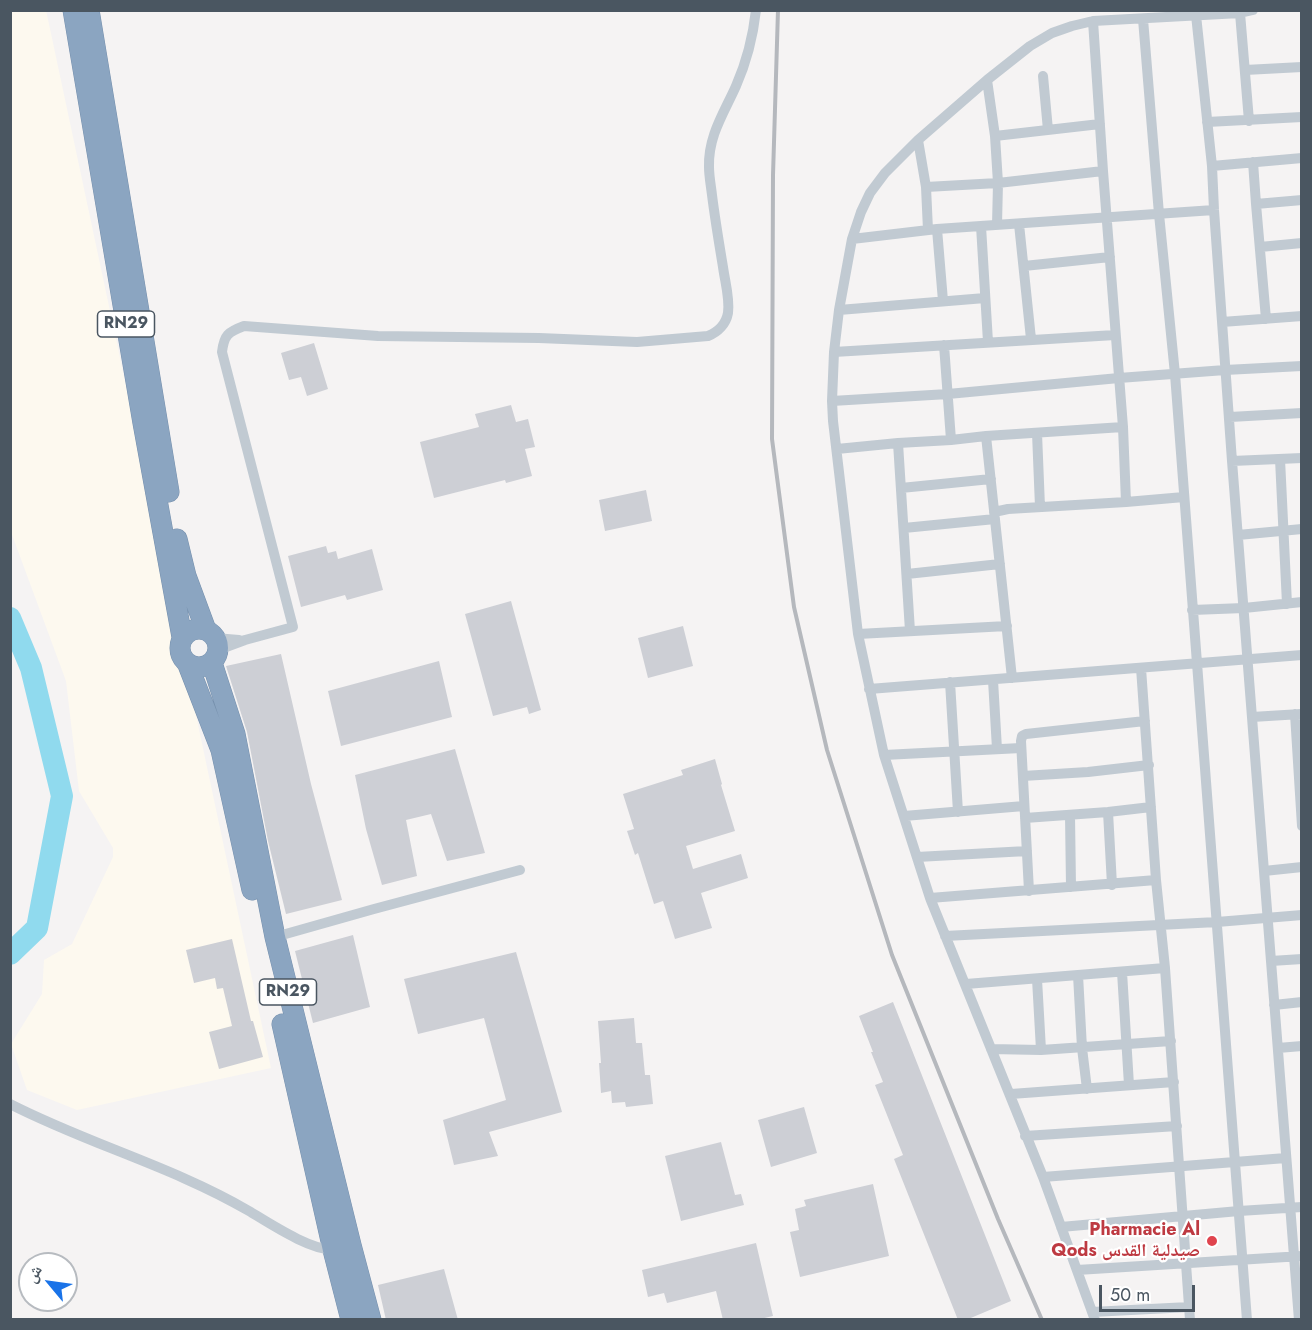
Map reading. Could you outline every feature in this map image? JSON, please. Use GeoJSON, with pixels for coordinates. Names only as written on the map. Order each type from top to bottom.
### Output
{"type":"FeatureCollection","features":[{"type":"Feature","properties":{"kind":"highway","name":"RN29"},"geometry":{"type":"LineString","coordinates":[[73,10],[182,638],[180,652],[188,665],[221,750],[342,1248],[351,1320]]}},
{"type":"Feature","properties":{"kind":"highway","name":"RN29"},"geometry":{"type":"LineString","coordinates":[[89,10],[177,541],[186,576],[213,645],[235,734],[296,1053]]}},
{"type":"Feature","properties":{"kind":"highway"},"geometry":{"type":"LineString","coordinates":[[182,638],[187,633],[200,629],[213,645],[200,668],[188,665]]}},
{"type":"Feature","properties":{"kind":"highway","name":"RN29"},"geometry":{"type":"LineString","coordinates":[[342,1248],[371,1320]]}},
{"type":"Feature","properties":{"kind":"street"},"geometry":{"type":"LineString","coordinates":[[213,645],[245,640],[293,627],[222,352],[226,336],[244,326],[378,336],[637,342],[708,336],[715,333],[728,315],[728,300],[709,168],[710,154],[716,126],[737,84],[749,52],[756,10]]}},
{"type":"Feature","properties":{"kind":"street"},"geometry":{"type":"LineString","coordinates":[[1189,1307],[1093,1316],[1011,1094],[930,898],[884,755],[858,634],[832,401],[834,352],[852,239],[870,193],[885,173],[918,140],[987,80],[1030,46],[1052,33],[1071,26],[1094,21],[1240,13],[1253,10]]}},
{"type":"Feature","properties":{"kind":"street"},"geometry":{"type":"LineString","coordinates":[[1240,13],[1249,121]]}},
{"type":"Feature","properties":{"kind":"street"},"geometry":{"type":"LineString","coordinates":[[1196,15],[1212,166],[1225,370],[1286,1158],[1296,1208],[1299,1320]]}},
{"type":"Feature","properties":{"kind":"street"},"geometry":{"type":"LineString","coordinates":[[1143,18],[1175,374],[1247,1320]]}},
{"type":"Feature","properties":{"kind":"street"},"geometry":{"type":"LineString","coordinates":[[1094,21],[1123,427],[1126,502]]}},
{"type":"Feature","properties":{"kind":"street"},"geometry":{"type":"LineString","coordinates":[[1245,69],[1302,67]]}},
{"type":"Feature","properties":{"kind":"street"},"geometry":{"type":"LineString","coordinates":[[1043,76],[1048,130]]}},
{"type":"Feature","properties":{"kind":"street"},"geometry":{"type":"LineString","coordinates":[[987,80],[995,136],[998,183],[997,225]]}},
{"type":"Feature","properties":{"kind":"street"},"geometry":{"type":"LineString","coordinates":[[1208,122],[1302,117]]}},
{"type":"Feature","properties":{"kind":"street"},"geometry":{"type":"LineString","coordinates":[[995,136],[1100,124]]}},
{"type":"Feature","properties":{"kind":"street"},"geometry":{"type":"LineString","coordinates":[[918,140],[943,302]]}},
{"type":"Feature","properties":{"kind":"street"},"geometry":{"type":"LineString","coordinates":[[1212,166],[1302,158]]}},
{"type":"Feature","properties":{"kind":"street"},"geometry":{"type":"LineString","coordinates":[[1253,162],[1266,319]]}},
{"type":"Feature","properties":{"kind":"street"},"geometry":{"type":"LineString","coordinates":[[926,187],[998,183],[1103,171]]}},
{"type":"Feature","properties":{"kind":"street"},"geometry":{"type":"LineString","coordinates":[[1256,204],[1302,200]]}},
{"type":"Feature","properties":{"kind":"street"},"geometry":{"type":"LineString","coordinates":[[852,239],[981,226],[1214,210]]}},
{"type":"Feature","properties":{"kind":"street"},"geometry":{"type":"LineString","coordinates":[[1019,224],[1031,339]]}},
{"type":"Feature","properties":{"kind":"street"},"geometry":{"type":"LineString","coordinates":[[981,226],[988,342]]}},
{"type":"Feature","properties":{"kind":"street"},"geometry":{"type":"LineString","coordinates":[[1260,247],[1302,243]]}},
{"type":"Feature","properties":{"kind":"street"},"geometry":{"type":"LineString","coordinates":[[1024,266],[1110,257]]}},
{"type":"Feature","properties":{"kind":"street"},"geometry":{"type":"LineString","coordinates":[[839,310],[984,298]]}},
{"type":"Feature","properties":{"kind":"street"},"geometry":{"type":"LineString","coordinates":[[1222,322],[1302,316]]}},
{"type":"Feature","properties":{"kind":"street"},"geometry":{"type":"LineString","coordinates":[[834,352],[1115,335]]}},
{"type":"Feature","properties":{"kind":"street"},"geometry":{"type":"LineString","coordinates":[[944,345],[951,440]]}},
{"type":"Feature","properties":{"kind":"street"},"geometry":{"type":"LineString","coordinates":[[832,401],[1302,366]]}},
{"type":"Feature","properties":{"kind":"street"},"geometry":{"type":"LineString","coordinates":[[1230,417],[1302,413]]}},
{"type":"Feature","properties":{"kind":"street"},"geometry":{"type":"LineString","coordinates":[[837,449],[1123,427]]}},
{"type":"Feature","properties":{"kind":"street"},"geometry":{"type":"LineString","coordinates":[[1037,433],[1040,507]]}},
{"type":"Feature","properties":{"kind":"street"},"geometry":{"type":"LineString","coordinates":[[987,436],[1012,678]]}},
{"type":"Feature","properties":{"kind":"street"},"geometry":{"type":"LineString","coordinates":[[898,443],[910,631]]}},
{"type":"Feature","properties":{"kind":"street"},"geometry":{"type":"LineString","coordinates":[[1232,461],[1302,458]]}},
{"type":"Feature","properties":{"kind":"street"},"geometry":{"type":"LineString","coordinates":[[1281,459],[1287,604]]}},
{"type":"Feature","properties":{"kind":"street"},"geometry":{"type":"LineString","coordinates":[[901,488],[991,479]]}},
{"type":"Feature","properties":{"kind":"street"},"geometry":{"type":"LineString","coordinates":[[904,528],[995,515],[1008,509],[1184,497]]}},
{"type":"Feature","properties":{"kind":"street"},"geometry":{"type":"LineString","coordinates":[[1238,535],[1302,529]]}},
{"type":"Feature","properties":{"kind":"street"},"geometry":{"type":"LineString","coordinates":[[907,574],[1000,564]]}},
{"type":"Feature","properties":{"kind":"street"},"geometry":{"type":"LineString","coordinates":[[1192,610],[1302,602]]}},
{"type":"Feature","properties":{"kind":"street"},"geometry":{"type":"LineString","coordinates":[[858,634],[1007,626]]}},
{"type":"Feature","properties":{"kind":"street"},"geometry":{"type":"LineString","coordinates":[[869,689],[1302,655]]}},
{"type":"Feature","properties":{"kind":"street"},"geometry":{"type":"LineString","coordinates":[[1141,668],[1156,880],[1166,968],[1190,1320]]}},
{"type":"Feature","properties":{"kind":"street"},"geometry":{"type":"LineString","coordinates":[[993,680],[998,749]]}},
{"type":"Feature","properties":{"kind":"street"},"geometry":{"type":"LineString","coordinates":[[950,682],[958,812]]}},
{"type":"Feature","properties":{"kind":"street"},"geometry":{"type":"LineString","coordinates":[[1252,717],[1298,714],[1302,825]]}},
{"type":"Feature","properties":{"kind":"street"},"geometry":{"type":"LineString","coordinates":[[1029,891],[1022,736],[1145,721]]}},
{"type":"Feature","properties":{"kind":"street"},"geometry":{"type":"LineString","coordinates":[[884,755],[1021,748]]}},
{"type":"Feature","properties":{"kind":"street"},"geometry":{"type":"LineString","coordinates":[[1023,776],[1149,765]]}},
{"type":"Feature","properties":{"kind":"street"},"geometry":{"type":"LineString","coordinates":[[904,816],[1024,806]]}},
{"type":"Feature","properties":{"kind":"street"},"geometry":{"type":"LineString","coordinates":[[1025,818],[1151,807]]}},
{"type":"Feature","properties":{"kind":"street"},"geometry":{"type":"LineString","coordinates":[[1108,812],[1112,885]]}},
{"type":"Feature","properties":{"kind":"street"},"geometry":{"type":"LineString","coordinates":[[1070,815],[1071,887]]}},
{"type":"Feature","properties":{"kind":"street"},"geometry":{"type":"LineString","coordinates":[[917,857],[1027,851]]}},
{"type":"Feature","properties":{"kind":"street"},"geometry":{"type":"LineString","coordinates":[[1264,871],[1302,867]]}},
{"type":"Feature","properties":{"kind":"street"},"geometry":{"type":"LineString","coordinates":[[274,937],[520,870]]}},
{"type":"Feature","properties":{"kind":"street"},"geometry":{"type":"LineString","coordinates":[[930,898],[1156,880]]}},
{"type":"Feature","properties":{"kind":"street"},"geometry":{"type":"LineString","coordinates":[[945,936],[1217,922],[1302,915]]}},
{"type":"Feature","properties":{"kind":"street"},"geometry":{"type":"LineString","coordinates":[[1271,961],[1302,959]]}},
{"type":"Feature","properties":{"kind":"street"},"geometry":{"type":"LineString","coordinates":[[966,984],[1166,968]]}},
{"type":"Feature","properties":{"kind":"street"},"geometry":{"type":"LineString","coordinates":[[1122,972],[1129,1085]]}},
{"type":"Feature","properties":{"kind":"street"},"geometry":{"type":"LineString","coordinates":[[1078,975],[1087,1089]]}},
{"type":"Feature","properties":{"kind":"street"},"geometry":{"type":"LineString","coordinates":[[1037,979],[1041,1050]]}},
{"type":"Feature","properties":{"kind":"street"},"geometry":{"type":"LineString","coordinates":[[1275,1005],[1302,1002]]}},
{"type":"Feature","properties":{"kind":"street"},"geometry":{"type":"LineString","coordinates":[[991,1049],[1041,1050],[1171,1041]]}},
{"type":"Feature","properties":{"kind":"street"},"geometry":{"type":"LineString","coordinates":[[1278,1048],[1302,1046]]}},
{"type":"Feature","properties":{"kind":"street"},"geometry":{"type":"LineString","coordinates":[[1011,1094],[1174,1082]]}},
{"type":"Feature","properties":{"kind":"street"},"geometry":{"type":"LineString","coordinates":[[10,1104],[59,1127],[187,1179],[314,1246],[342,1248]]}},
{"type":"Feature","properties":{"kind":"street"},"geometry":{"type":"LineString","coordinates":[[1025,1136],[1177,1126]]}},
{"type":"Feature","properties":{"kind":"street"},"geometry":{"type":"LineString","coordinates":[[1042,1176],[1286,1158]]}},
{"type":"Feature","properties":{"kind":"street"},"geometry":{"type":"LineString","coordinates":[[1061,1227],[1296,1208]]}},
{"type":"Feature","properties":{"kind":"street"},"geometry":{"type":"LineString","coordinates":[[1077,1270],[1298,1256]]}},
{"type":"Feature","properties":{"kind":"shaded area"},"geometry":{"type":"Polygon","coordinates":[[[46,10],[271,1068],[77,1110],[27,1090],[11,1044],[42,994],[44,960],[72,944],[113,857],[113,848],[79,791],[66,681],[11,532],[11,11],[46,10]]]}},
{"type":"Feature","properties":{"kind":"building"},"geometry":{"type":"Polygon","coordinates":[[[314,343],[328,389],[307,396],[301,377],[289,380],[281,353],[314,343]]]}},
{"type":"Feature","properties":{"kind":"building"},"geometry":{"type":"Polygon","coordinates":[[[511,405],[516,422],[528,419],[535,447],[525,449],[532,476],[506,483],[505,480],[434,498],[420,442],[479,427],[475,414],[511,405]]]}},
{"type":"Feature","properties":{"kind":"building"},"geometry":{"type":"Polygon","coordinates":[[[646,490],[652,521],[605,531],[599,500],[646,490]]]}},
{"type":"Feature","properties":{"kind":"building"},"geometry":{"type":"Polygon","coordinates":[[[326,546],[328,553],[336,551],[338,559],[372,549],[383,590],[347,600],[345,595],[301,607],[288,556],[326,546]]]}},
{"type":"Feature","properties":{"kind":"building"},"geometry":{"type":"Polygon","coordinates":[[[511,601],[541,710],[529,714],[527,707],[493,716],[465,614],[511,601]]]}},
{"type":"Feature","properties":{"kind":"building"},"geometry":{"type":"Polygon","coordinates":[[[683,626],[693,666],[648,678],[638,638],[683,626]]]}},
{"type":"Feature","properties":{"kind":"building"},"geometry":{"type":"Polygon","coordinates":[[[281,654],[311,784],[342,900],[286,914],[268,841],[247,732],[226,666],[281,654]]]}},
{"type":"Feature","properties":{"kind":"building"},"geometry":{"type":"Polygon","coordinates":[[[439,661],[452,717],[341,746],[328,691],[439,661]]]}},
{"type":"Feature","properties":{"kind":"building"},"geometry":{"type":"Polygon","coordinates":[[[455,749],[485,853],[447,861],[431,814],[406,820],[417,876],[382,885],[366,829],[355,775],[455,749]]]}},
{"type":"Feature","properties":{"kind":"building"},"geometry":{"type":"Polygon","coordinates":[[[715,759],[735,831],[686,846],[693,869],[741,854],[748,878],[701,893],[712,928],[675,939],[663,901],[654,904],[638,853],[635,855],[627,831],[634,829],[623,794],[683,775],[681,770],[715,759]]]}},
{"type":"Feature","properties":{"kind":"building"},"geometry":{"type":"Polygon","coordinates":[[[353,935],[370,1007],[313,1023],[295,951],[353,935]]]}},
{"type":"Feature","properties":{"kind":"building"},"geometry":{"type":"Polygon","coordinates":[[[232,939],[251,1021],[253,1021],[263,1057],[219,1069],[209,1032],[232,1026],[223,988],[217,989],[215,978],[194,983],[186,950],[232,939]]]}},
{"type":"Feature","properties":{"kind":"building"},"geometry":{"type":"Polygon","coordinates":[[[516,952],[562,1112],[489,1132],[498,1156],[454,1165],[443,1120],[506,1100],[484,1018],[418,1034],[404,979],[516,952]]]}},
{"type":"Feature","properties":{"kind":"building"},"geometry":{"type":"Polygon","coordinates":[[[893,1002],[1011,1301],[966,1320],[958,1320],[894,1159],[903,1155],[875,1085],[883,1082],[859,1016],[893,1002]]]}},
{"type":"Feature","properties":{"kind":"building"},"geometry":{"type":"Polygon","coordinates":[[[634,1018],[636,1043],[642,1043],[645,1075],[650,1075],[653,1104],[626,1107],[625,1102],[612,1103],[611,1091],[601,1093],[598,1021],[634,1018]]]}},
{"type":"Feature","properties":{"kind":"building"},"geometry":{"type":"Polygon","coordinates":[[[804,1107],[817,1153],[771,1167],[758,1120],[804,1107]]]}},
{"type":"Feature","properties":{"kind":"building"},"geometry":{"type":"Polygon","coordinates":[[[721,1142],[735,1195],[741,1194],[744,1205],[681,1221],[665,1156],[721,1142]]]}},
{"type":"Feature","properties":{"kind":"building"},"geometry":{"type":"Polygon","coordinates":[[[873,1184],[889,1256],[800,1277],[790,1232],[799,1230],[795,1209],[806,1206],[804,1200],[873,1184]]]}},
{"type":"Feature","properties":{"kind":"building"},"geometry":{"type":"Polygon","coordinates":[[[756,1243],[773,1316],[756,1320],[723,1320],[716,1291],[667,1303],[664,1293],[648,1297],[642,1270],[756,1243]]]}},
{"type":"Feature","properties":{"kind":"building"},"geometry":{"type":"Polygon","coordinates":[[[444,1269],[458,1320],[386,1320],[378,1285],[444,1269]]]}},
{"type":"Feature","properties":{"kind":"waterway"},"geometry":{"type":"LineString","coordinates":[[10,618],[31,668],[62,796],[37,928],[10,954]]}},
{"type":"Feature","properties":{"kind":"railway"},"geometry":{"type":"LineString","coordinates":[[778,10],[773,175],[772,439],[794,607],[827,750],[892,955],[998,1219],[1042,1320]]}},
{"type":"Feature","properties":{"kind":"place","name":"Pharmacie Al Qods صيدلية القدس"},"geometry":{"type":"Point","coordinates":[1212,1241]}}]}
